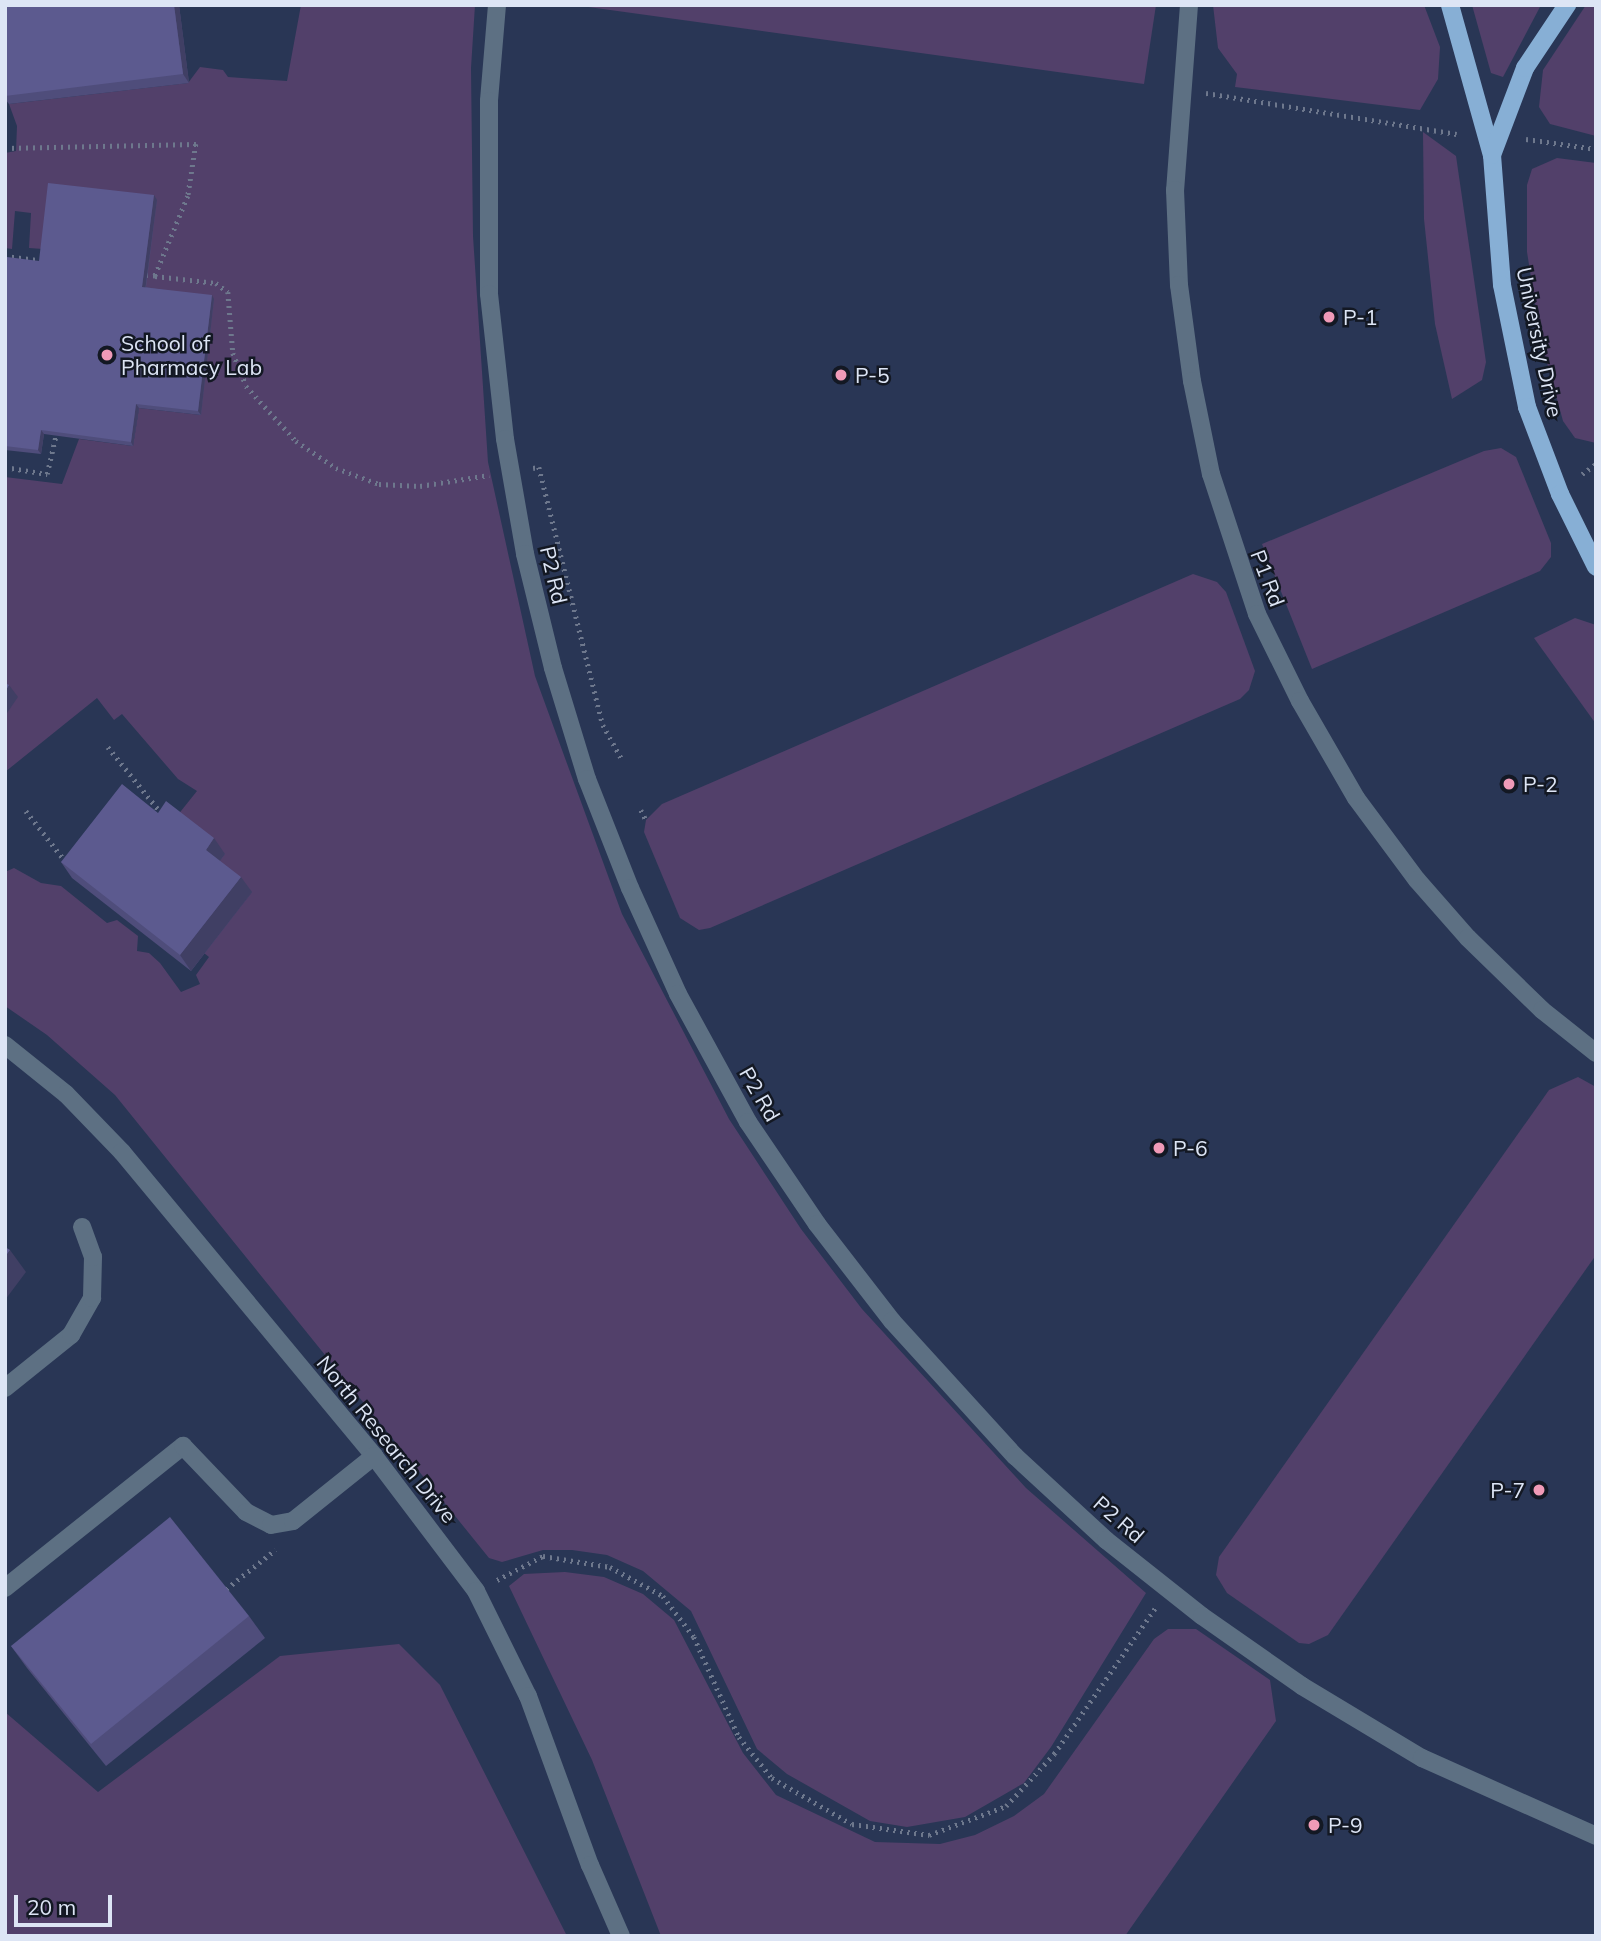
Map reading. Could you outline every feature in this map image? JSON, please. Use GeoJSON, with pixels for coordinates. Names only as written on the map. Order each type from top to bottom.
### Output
{"type":"FeatureCollection","features":[{"type":"Feature","properties":{"kind":"main road","name":"University Drive"},"geometry":{"type":"LineString","coordinates":[[1450,5],[1492,155],[1502,285],[1527,407],[1560,494],[1596,567]]}},
{"type":"Feature","properties":{"kind":"main road","name":"University Drive"},"geometry":{"type":"LineString","coordinates":[[1492,155],[1525,68],[1567,5]]}},
{"type":"Feature","properties":{"kind":"street","name":"P2 Rd"},"geometry":{"type":"LineString","coordinates":[[497,5],[489,101],[489,294],[505,439],[526,554],[553,668],[587,779],[630,888],[678,994],[748,1122],[825,1234],[961,1400],[1086,1521],[1168,1590],[1302,1686],[1422,1758],[1596,1836]]}},
{"type":"Feature","properties":{"kind":"street","name":"P1 Rd"},"geometry":{"type":"LineString","coordinates":[[1189,5],[1175,190],[1179,285],[1192,381],[1212,474],[1257,614],[1300,701],[1356,798],[1417,880],[1532,1001],[1596,1053]]}},
{"type":"Feature","properties":{"kind":"street","name":"North Research Drive"},"geometry":{"type":"LineString","coordinates":[[5,1045],[65,1094],[122,1152],[374,1456],[476,1591],[528,1696],[590,1866],[621,1936]]}},
{"type":"Feature","properties":{"kind":"street"},"geometry":{"type":"LineString","coordinates":[[5,1388],[71,1335],[92,1298],[93,1257],[82,1227]]}},
{"type":"Feature","properties":{"kind":"street"},"geometry":{"type":"LineString","coordinates":[[5,1588],[183,1446],[246,1512],[281,1525],[293,1521],[374,1456]]}},
{"type":"Feature","properties":{"kind":"path"},"geometry":{"type":"LineString","coordinates":[[1202,93],[1457,134]]}},
{"type":"Feature","properties":{"kind":"path"},"geometry":{"type":"LineString","coordinates":[[1526,139],[1596,149]]}},
{"type":"Feature","properties":{"kind":"path"},"geometry":{"type":"LineString","coordinates":[[5,148],[196,144],[188,197],[156,276]]}},
{"type":"Feature","properties":{"kind":"path"},"geometry":{"type":"LineString","coordinates":[[5,256],[48,262]]}},
{"type":"Feature","properties":{"kind":"path"},"geometry":{"type":"LineString","coordinates":[[139,274],[216,283],[228,292],[233,353],[246,386],[296,441],[336,468],[379,484],[420,486],[489,475]]}},
{"type":"Feature","properties":{"kind":"path"},"geometry":{"type":"LineString","coordinates":[[5,467],[47,474],[56,436]]}},
{"type":"Feature","properties":{"kind":"path"},"geometry":{"type":"LineString","coordinates":[[1582,474],[1596,464]]}},
{"type":"Feature","properties":{"kind":"path"},"geometry":{"type":"LineString","coordinates":[[528,469],[539,467],[603,725],[621,758]]}},
{"type":"Feature","properties":{"kind":"path"},"geometry":{"type":"LineString","coordinates":[[108,747],[167,820]]}},
{"type":"Feature","properties":{"kind":"path"},"geometry":{"type":"LineString","coordinates":[[641,810],[646,820]]}},
{"type":"Feature","properties":{"kind":"path"},"geometry":{"type":"LineString","coordinates":[[26,811],[72,869]]}},
{"type":"Feature","properties":{"kind":"path"},"geometry":{"type":"LineString","coordinates":[[226,1589],[276,1549],[281,1525]]}},
{"type":"Feature","properties":{"kind":"path"},"geometry":{"type":"LineString","coordinates":[[476,1591],[543,1556],[610,1567],[663,1596],[694,1637],[739,1737],[772,1777],[852,1824],[929,1835],[1006,1806],[1054,1754],[1168,1590]]}},
{"type":"Feature","properties":{"kind":"shaded area"},"geometry":{"type":"Polygon","coordinates":[[[5,5],[1596,5],[1596,1936],[5,1936],[5,5]]]}},
{"type":"Feature","properties":{"kind":"shaded area"},"geometry":{"type":"Polygon","coordinates":[[[301,5],[475,5],[471,68],[473,236],[488,462],[535,676],[622,914],[729,1119],[801,1229],[862,1309],[1026,1488],[1146,1593],[1051,1747],[1024,1783],[965,1817],[907,1827],[870,1821],[787,1774],[757,1749],[691,1611],[643,1571],[607,1555],[572,1550],[543,1550],[502,1562],[489,1558],[115,1095],[47,1035],[5,1006],[5,872],[14,868],[41,883],[61,886],[107,923],[117,920],[138,936],[137,951],[149,953],[160,963],[181,992],[200,984],[196,975],[209,957],[204,953],[252,892],[217,865],[177,816],[197,791],[178,779],[122,714],[114,720],[97,698],[5,772],[5,477],[62,484],[79,439],[133,446],[139,408],[201,415],[137,290],[148,268],[156,200],[43,249],[29,248],[31,213],[15,211],[12,249],[5,248],[5,153],[16,151],[17,126],[9,104],[188,83],[200,67],[223,70],[228,77],[287,81],[301,5]]]}},
{"type":"Feature","properties":{"kind":"shaded area"},"geometry":{"type":"Polygon","coordinates":[[[574,5],[1156,5],[1144,84],[574,5]]]}},
{"type":"Feature","properties":{"kind":"shaded area"},"geometry":{"type":"Polygon","coordinates":[[[1213,5],[1424,5],[1440,47],[1438,79],[1420,110],[1235,87],[1237,74],[1218,48],[1213,5]]]}},
{"type":"Feature","properties":{"kind":"shaded area"},"geometry":{"type":"Polygon","coordinates":[[[1472,5],[1541,5],[1503,77],[1491,73],[1472,5]]]}},
{"type":"Feature","properties":{"kind":"shaded area"},"geometry":{"type":"Polygon","coordinates":[[[1586,5],[1596,5],[1596,136],[1550,124],[1539,107],[1543,70],[1586,5]]]}},
{"type":"Feature","properties":{"kind":"shaded area"},"geometry":{"type":"Polygon","coordinates":[[[1423,132],[1456,156],[1486,362],[1482,380],[1452,399],[1435,324],[1424,219],[1423,132]]]}},
{"type":"Feature","properties":{"kind":"shaded area"},"geometry":{"type":"Polygon","coordinates":[[[1557,158],[1596,163],[1596,443],[1575,438],[1563,421],[1541,341],[1527,252],[1527,185],[1532,169],[1557,158]]]}},
{"type":"Feature","properties":{"kind":"shaded area"},"geometry":{"type":"Polygon","coordinates":[[[1501,448],[1516,457],[1551,543],[1551,557],[1540,571],[1312,669],[1262,544],[1484,451],[1501,448]]]}},
{"type":"Feature","properties":{"kind":"shaded area"},"geometry":{"type":"Polygon","coordinates":[[[1193,574],[1217,582],[1226,592],[1255,671],[1249,690],[1240,699],[710,928],[699,930],[680,918],[644,832],[646,820],[662,804],[1193,574]]]}},
{"type":"Feature","properties":{"kind":"shaded area"},"geometry":{"type":"Polygon","coordinates":[[[1575,618],[1596,625],[1596,724],[1534,638],[1575,618]]]}},
{"type":"Feature","properties":{"kind":"shaded area"},"geometry":{"type":"Polygon","coordinates":[[[1578,1077],[1596,1087],[1596,1255],[1328,1635],[1309,1644],[1299,1643],[1227,1593],[1216,1575],[1219,1557],[1549,1090],[1578,1077]]]}},
{"type":"Feature","properties":{"kind":"shaded area"},"geometry":{"type":"Polygon","coordinates":[[[565,1572],[604,1577],[643,1594],[674,1620],[743,1753],[776,1795],[875,1842],[940,1844],[975,1835],[1014,1816],[1044,1794],[1154,1639],[1168,1629],[1196,1629],[1270,1680],[1276,1721],[1125,1936],[661,1936],[592,1760],[509,1586],[524,1574],[565,1572]]]}},
{"type":"Feature","properties":{"kind":"shaded area"},"geometry":{"type":"Polygon","coordinates":[[[399,1644],[440,1685],[567,1936],[5,1936],[5,1712],[98,1792],[280,1656],[399,1644]]]}},
{"type":"Feature","properties":{"kind":"building"},"geometry":{"type":"Polygon","coordinates":[[[5,5],[174,5],[183,74],[5,96],[5,5]]]}},
{"type":"Feature","properties":{"kind":"building","name":"School of Pharmacy Lab"},"geometry":{"type":"Polygon","coordinates":[[[48,183],[154,195],[142,287],[212,295],[198,411],[136,404],[131,442],[41,430],[38,450],[5,446],[7,257],[39,261],[48,183]]]}},
{"type":"Feature","properties":{"kind":"building"},"geometry":{"type":"Polygon","coordinates":[[[122,784],[158,813],[166,801],[214,838],[206,850],[241,877],[180,955],[61,862],[122,784]]]}},
{"type":"Feature","properties":{"kind":"building"},"geometry":{"type":"Polygon","coordinates":[[[170,1517],[249,1616],[91,1744],[11,1646],[170,1517]]]}},
{"type":"Feature","properties":{"kind":"place","name":"P-1"},"geometry":{"type":"Point","coordinates":[1329,317]}},
{"type":"Feature","properties":{"kind":"place","name":"School of Pharmacy Lab"},"geometry":{"type":"Point","coordinates":[107,355]}},
{"type":"Feature","properties":{"kind":"place","name":"P-5"},"geometry":{"type":"Point","coordinates":[841,375]}},
{"type":"Feature","properties":{"kind":"place","name":"P-2"},"geometry":{"type":"Point","coordinates":[1509,784]}},
{"type":"Feature","properties":{"kind":"place","name":"P-6"},"geometry":{"type":"Point","coordinates":[1159,1148]}},
{"type":"Feature","properties":{"kind":"place","name":"P-7"},"geometry":{"type":"Point","coordinates":[1539,1490]}},
{"type":"Feature","properties":{"kind":"place","name":"P-9"},"geometry":{"type":"Point","coordinates":[1314,1825]}}]}
